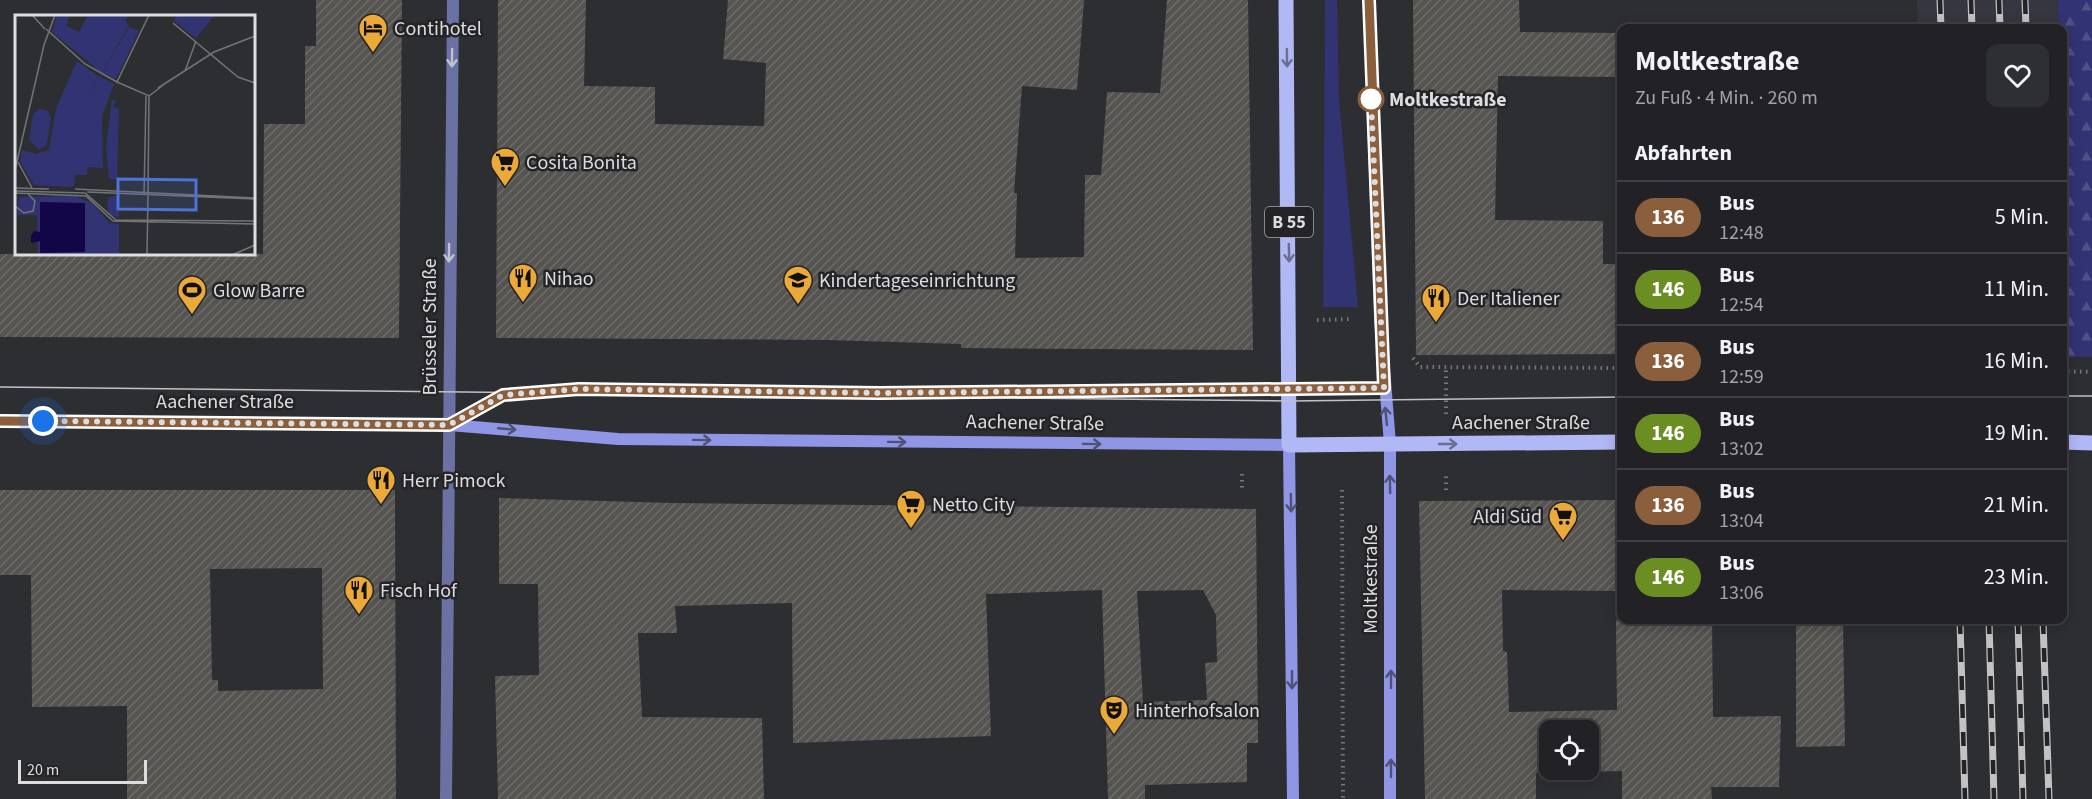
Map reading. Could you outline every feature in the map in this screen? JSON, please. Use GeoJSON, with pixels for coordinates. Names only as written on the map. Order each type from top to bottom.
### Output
{"type":"FeatureCollection","features":[{"type":"Feature","properties":{"kind":"main road","name":"B 55"},"geometry":{"type":"LineString","coordinates":[[1286,0],[1289,445]]}},
{"type":"Feature","properties":{"kind":"main road","name":"Moltkestraße"},"geometry":{"type":"LineString","coordinates":[[1369,0],[1384,388],[1390,444],[1390,799]]}},
{"type":"Feature","properties":{"kind":"main road","name":"Aachener Straße"},"geometry":{"type":"LineString","coordinates":[[0,421],[449,425],[618,439],[1289,445],[1617,442]]}},
{"type":"Feature","properties":{"kind":"main road"},"geometry":{"type":"LineString","coordinates":[[2067,442],[2092,443]]}},
{"type":"Feature","properties":{"kind":"main road"},"geometry":{"type":"LineString","coordinates":[[1289,445],[1293,799]]}},
{"type":"Feature","properties":{"kind":"street","name":"Brüsseler Straße"},"geometry":{"type":"LineString","coordinates":[[446,799],[450,551],[453,0]]}},
{"type":"Feature","properties":{"kind":"street","name":"Aachener Straße"},"geometry":{"type":"LineString","coordinates":[[449,425],[503,395],[579,389],[879,393],[1384,388]]}},
{"type":"Feature","properties":{"kind":"path"},"geometry":{"type":"LineString","coordinates":[[1410,354],[1420,367],[1617,368]]}},
{"type":"Feature","properties":{"kind":"path"},"geometry":{"type":"LineString","coordinates":[[2067,371],[2092,372]]}},
{"type":"Feature","properties":{"kind":"path"},"geometry":{"type":"LineString","coordinates":[[1342,490],[1343,799]]}},
{"type":"Feature","properties":{"kind":"shaded area"},"geometry":{"type":"Polygon","coordinates":[[[1917,0],[2058,0],[2059,24],[1918,24],[1917,0]]]}},
{"type":"Feature","properties":{"kind":"green space"},"geometry":{"type":"Polygon","coordinates":[[[1325,0],[1337,0],[1339,99],[1358,307],[1323,307],[1325,0]]]}},
{"type":"Feature","properties":{"kind":"green space"},"geometry":{"type":"Polygon","coordinates":[[[2058,0],[2092,0],[2092,357],[2067,357],[2067,24],[2059,24],[2058,0]]]}},
{"type":"Feature","properties":{"kind":"building"},"geometry":{"type":"Polygon","coordinates":[[[316,0],[402,0],[399,338],[0,337],[0,254],[263,254],[264,124],[305,124],[305,46],[316,46],[316,0]]]}},
{"type":"Feature","properties":{"kind":"building"},"geometry":{"type":"Polygon","coordinates":[[[498,0],[586,0],[584,86],[655,87],[655,124],[764,126],[766,63],[723,59],[728,0],[1084,0],[1077,90],[1022,86],[1014,193],[1017,193],[1015,258],[1084,257],[1085,175],[1101,175],[1107,92],[1160,93],[1167,0],[1248,0],[1253,350],[961,348],[961,344],[827,340],[496,338],[498,0]]]}},
{"type":"Feature","properties":{"kind":"building"},"geometry":{"type":"Polygon","coordinates":[[[1413,0],[1519,0],[1520,32],[1617,33],[1617,77],[1498,76],[1495,220],[1603,221],[1603,264],[1617,264],[1617,354],[1416,355],[1413,0]]]}},
{"type":"Feature","properties":{"kind":"building"},"geometry":{"type":"Polygon","coordinates":[[[0,490],[395,490],[396,799],[127,799],[127,706],[32,707],[31,575],[0,575],[0,490]],[[322,568],[210,569],[212,680],[218,680],[218,691],[323,689],[322,568]]]}},
{"type":"Feature","properties":{"kind":"building"},"geometry":{"type":"Polygon","coordinates":[[[499,498],[673,503],[1256,509],[1258,743],[1247,743],[1247,782],[1145,785],[1145,799],[1108,799],[1102,590],[986,594],[991,736],[793,743],[792,603],[675,606],[677,633],[638,633],[642,717],[762,718],[764,799],[498,799],[495,676],[539,675],[538,584],[499,584],[499,498]],[[1203,590],[1137,591],[1143,702],[1207,700],[1205,663],[1217,662],[1216,615],[1203,590]]]}},
{"type":"Feature","properties":{"kind":"building"},"geometry":{"type":"Polygon","coordinates":[[[1617,500],[1617,591],[1502,590],[1503,651],[1507,652],[1509,712],[1617,710],[1616,620],[1617,620],[1617,624],[1712,624],[1713,717],[1781,716],[1779,787],[1711,787],[1712,799],[1622,799],[1622,771],[1599,772],[1599,720],[1539,720],[1539,773],[1536,773],[1536,799],[1425,799],[1419,501],[1617,500]]]}},
{"type":"Feature","properties":{"kind":"building"},"geometry":{"type":"Polygon","coordinates":[[[1796,624],[1843,624],[1845,746],[1796,747],[1796,624]]]}},
{"type":"Feature","properties":{"kind":"tram line"},"geometry":{"type":"LineString","coordinates":[[0,387],[1290,401],[1617,397]]}},
{"type":"Feature","properties":{"kind":"tram line"},"geometry":{"type":"LineString","coordinates":[[2067,396],[2092,396]]}},
{"type":"Feature","properties":{"kind":"railway"},"geometry":{"type":"LineString","coordinates":[[1940,0],[1941,24]]}},
{"type":"Feature","properties":{"kind":"railway"},"geometry":{"type":"LineString","coordinates":[[1971,0],[1972,24]]}},
{"type":"Feature","properties":{"kind":"railway"},"geometry":{"type":"LineString","coordinates":[[1999,0],[2000,24]]}},
{"type":"Feature","properties":{"kind":"railway"},"geometry":{"type":"LineString","coordinates":[[2025,0],[2026,24]]}},
{"type":"Feature","properties":{"kind":"railway"},"geometry":{"type":"LineString","coordinates":[[1960,624],[1965,799]]}},
{"type":"Feature","properties":{"kind":"railway"},"geometry":{"type":"LineString","coordinates":[[1989,624],[1994,799]]}},
{"type":"Feature","properties":{"kind":"railway"},"geometry":{"type":"LineString","coordinates":[[2018,624],[2023,799]]}},
{"type":"Feature","properties":{"kind":"railway"},"geometry":{"type":"LineString","coordinates":[[2043,624],[2049,799]]}},
{"type":"Feature","properties":{"kind":"bus line","name":"136"},"geometry":{"type":"LineString","coordinates":[[0,421],[449,425],[503,395],[579,389],[879,393],[1384,388],[1371,99],[1369,0]]}},
{"type":"Feature","properties":{"kind":"place","name":"Contihotel"},"geometry":{"type":"Point","coordinates":[373,54]}},
{"type":"Feature","properties":{"kind":"place","name":"Moltkestraße"},"geometry":{"type":"Point","coordinates":[1371,99]}},
{"type":"Feature","properties":{"kind":"place","name":"Cosita Bonita"},"geometry":{"type":"Point","coordinates":[505,188]}},
{"type":"Feature","properties":{"kind":"place","name":"Nihao"},"geometry":{"type":"Point","coordinates":[523,304]}},
{"type":"Feature","properties":{"kind":"place","name":"Kindertageseinrichtung"},"geometry":{"type":"Point","coordinates":[798,306]}},
{"type":"Feature","properties":{"kind":"place","name":"Glow Barre"},"geometry":{"type":"Point","coordinates":[192,316]}},
{"type":"Feature","properties":{"kind":"place","name":"Der Italiener"},"geometry":{"type":"Point","coordinates":[1436,324]}},
{"type":"Feature","properties":{"kind":"place","name":"Herr Pimock"},"geometry":{"type":"Point","coordinates":[381,506]}},
{"type":"Feature","properties":{"kind":"place","name":"Netto City"},"geometry":{"type":"Point","coordinates":[911,530]}},
{"type":"Feature","properties":{"kind":"place","name":"Aldi Süd"},"geometry":{"type":"Point","coordinates":[1563,542]}},
{"type":"Feature","properties":{"kind":"place","name":"Fisch Hof"},"geometry":{"type":"Point","coordinates":[359,616]}},
{"type":"Feature","properties":{"kind":"place","name":"Hinterhofsalon"},"geometry":{"type":"Point","coordinates":[1114,736]}},
{"type":"Feature","properties":{"kind":"route"},"geometry":{"type":"LineString","coordinates":[[43,421],[449,425],[503,395],[579,389],[879,393],[1384,388],[1371,99]]}}]}
